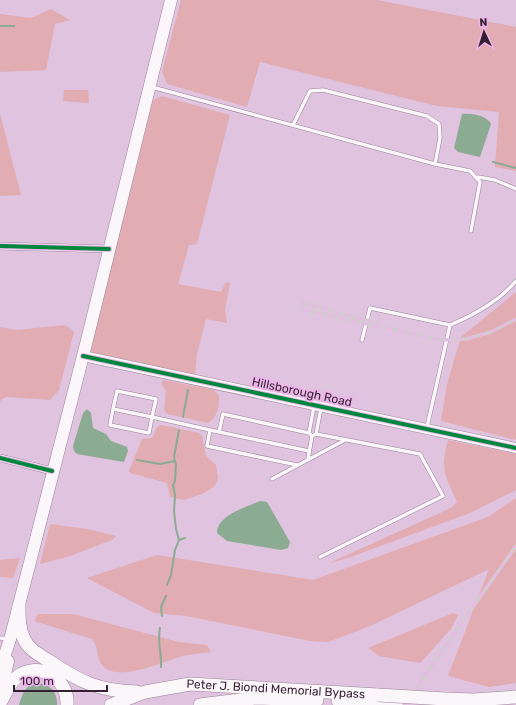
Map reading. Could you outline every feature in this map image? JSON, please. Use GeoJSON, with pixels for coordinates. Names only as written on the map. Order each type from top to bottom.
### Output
{"type":"FeatureCollection","features":[{"type":"Feature","properties":{"kind":"highway"},"geometry":{"type":"LineString","coordinates":[[18,606],[21,631],[28,646],[73,678],[88,685],[112,691],[145,692]]}},
{"type":"Feature","properties":{"kind":"highway"},"geometry":{"type":"LineString","coordinates":[[0,703],[18,677],[35,670],[48,673],[57,678],[64,689],[67,705]]}},
{"type":"Feature","properties":{"kind":"highway","name":"Peter J. Biondi Memorial Bypass"},"geometry":{"type":"LineString","coordinates":[[111,705],[145,692],[190,684],[209,684],[376,699],[397,705]]}},
{"type":"Feature","properties":{"kind":"highway","name":"Peter J. Biondi Memorial Bypass"},"geometry":{"type":"LineString","coordinates":[[200,705],[256,698],[474,700],[516,697]]}},
{"type":"Feature","properties":{"kind":"main road"},"geometry":{"type":"LineString","coordinates":[[1,662],[7,638],[18,606],[83,356],[171,0]]}},
{"type":"Feature","properties":{"kind":"main road"},"geometry":{"type":"LineString","coordinates":[[0,696],[7,638]]}},
{"type":"Feature","properties":{"kind":"street"},"geometry":{"type":"LineString","coordinates":[[0,246],[109,249]]}},
{"type":"Feature","properties":{"kind":"street","name":"Hillsborough Road"},"geometry":{"type":"LineString","coordinates":[[83,356],[516,448]]}},
{"type":"Feature","properties":{"kind":"street"},"geometry":{"type":"LineString","coordinates":[[0,458],[52,471]]}},
{"type":"Feature","properties":{"kind":"lane"},"geometry":{"type":"LineString","coordinates":[[149,86],[435,164],[470,171],[478,177],[495,180],[516,189]]}},
{"type":"Feature","properties":{"kind":"lane"},"geometry":{"type":"LineString","coordinates":[[294,125],[310,91],[323,90],[427,116],[439,124],[440,138],[435,164]]}},
{"type":"Feature","properties":{"kind":"lane"},"geometry":{"type":"LineString","coordinates":[[472,231],[480,190],[480,182],[478,177]]}},
{"type":"Feature","properties":{"kind":"lane"},"geometry":{"type":"LineString","coordinates":[[362,340],[370,308],[450,325],[464,319],[499,298],[516,281]]}},
{"type":"Feature","properties":{"kind":"lane"},"geometry":{"type":"LineString","coordinates":[[427,428],[450,325]]}},
{"type":"Feature","properties":{"kind":"lane"},"geometry":{"type":"LineString","coordinates":[[117,391],[156,399],[152,417],[149,433],[110,425],[117,391]]}},
{"type":"Feature","properties":{"kind":"lane"},"geometry":{"type":"LineString","coordinates":[[308,459],[318,405]]}},
{"type":"Feature","properties":{"kind":"lane"},"geometry":{"type":"LineString","coordinates":[[312,434],[318,405]]}},
{"type":"Feature","properties":{"kind":"lane"},"geometry":{"type":"LineString","coordinates":[[113,409],[309,451]]}},
{"type":"Feature","properties":{"kind":"lane"},"geometry":{"type":"LineString","coordinates":[[219,432],[223,414],[312,434],[420,454],[443,496],[320,557]]}},
{"type":"Feature","properties":{"kind":"lane"},"geometry":{"type":"LineString","coordinates":[[210,430],[207,446],[297,465]]}},
{"type":"Feature","properties":{"kind":"lane"},"geometry":{"type":"LineString","coordinates":[[272,478],[344,440]]}},
{"type":"Feature","properties":{"kind":"shaded area"},"geometry":{"type":"Polygon","coordinates":[[[181,0],[377,0],[516,27],[516,171],[495,167],[499,112],[437,106],[260,62],[247,107],[167,84],[162,72],[181,0]]]}},
{"type":"Feature","properties":{"kind":"shaded area"},"geometry":{"type":"Polygon","coordinates":[[[51,9],[70,20],[55,24],[46,70],[0,72],[0,14],[31,18],[51,9]]]}},
{"type":"Feature","properties":{"kind":"shaded area"},"geometry":{"type":"Polygon","coordinates":[[[64,90],[88,90],[89,103],[63,101],[64,90]]]}},
{"type":"Feature","properties":{"kind":"shaded area"},"geometry":{"type":"Polygon","coordinates":[[[162,96],[230,115],[197,244],[189,245],[178,284],[221,292],[226,282],[230,283],[225,310],[227,323],[206,319],[197,354],[195,375],[90,352],[153,100],[162,96]]]}},
{"type":"Feature","properties":{"kind":"shaded area"},"geometry":{"type":"Polygon","coordinates":[[[0,114],[21,195],[0,196],[0,114]]]}},
{"type":"Feature","properties":{"kind":"shaded area"},"geometry":{"type":"Polygon","coordinates":[[[462,114],[474,114],[486,118],[491,124],[480,157],[458,152],[454,148],[462,114]]]}},
{"type":"Feature","properties":{"kind":"shaded area"},"geometry":{"type":"Polygon","coordinates":[[[516,292],[516,440],[441,421],[447,384],[461,337],[516,292]]]}},
{"type":"Feature","properties":{"kind":"shaded area"},"geometry":{"type":"Polygon","coordinates":[[[65,325],[74,332],[59,390],[50,400],[6,397],[0,401],[0,327],[16,330],[65,325]]]}},
{"type":"Feature","properties":{"kind":"shaded area"},"geometry":{"type":"Polygon","coordinates":[[[163,380],[214,390],[219,395],[218,407],[214,418],[208,423],[167,414],[164,410],[166,391],[161,384],[163,380]]]}},
{"type":"Feature","properties":{"kind":"shaded area"},"geometry":{"type":"Polygon","coordinates":[[[87,409],[91,413],[93,428],[106,434],[111,441],[127,447],[128,451],[124,462],[77,454],[74,451],[73,446],[83,413],[87,409]]]}},
{"type":"Feature","properties":{"kind":"shaded area"},"geometry":{"type":"Polygon","coordinates":[[[161,425],[199,433],[202,436],[206,456],[216,465],[218,478],[214,487],[202,494],[184,500],[170,497],[167,483],[130,473],[129,471],[142,439],[152,438],[157,427],[161,425]]]}},
{"type":"Feature","properties":{"kind":"shaded area"},"geometry":{"type":"Polygon","coordinates":[[[448,440],[516,454],[516,490],[470,513],[348,558],[329,563],[451,508],[457,502],[449,485],[444,466],[448,440]]]}},
{"type":"Feature","properties":{"kind":"shaded area"},"geometry":{"type":"Polygon","coordinates":[[[516,498],[516,683],[489,687],[448,676],[489,569],[368,627],[328,642],[310,641],[186,616],[154,613],[87,578],[157,555],[313,580],[488,517],[516,498]]]}},
{"type":"Feature","properties":{"kind":"shaded area"},"geometry":{"type":"Polygon","coordinates":[[[260,501],[267,502],[290,542],[288,548],[281,550],[227,541],[217,533],[218,527],[227,517],[234,512],[260,501]]]}},
{"type":"Feature","properties":{"kind":"shaded area"},"geometry":{"type":"Polygon","coordinates":[[[50,524],[87,529],[116,536],[112,540],[70,556],[40,564],[50,524]]]}},
{"type":"Feature","properties":{"kind":"shaded area"},"geometry":{"type":"Polygon","coordinates":[[[20,558],[13,578],[0,577],[0,560],[20,558]]]}},
{"type":"Feature","properties":{"kind":"shaded area"},"geometry":{"type":"Polygon","coordinates":[[[453,613],[458,615],[451,629],[420,663],[379,656],[368,648],[453,613]]]}},
{"type":"Feature","properties":{"kind":"shaded area"},"geometry":{"type":"Polygon","coordinates":[[[38,614],[73,614],[179,642],[207,645],[211,652],[183,656],[130,672],[110,671],[103,666],[99,660],[96,646],[92,639],[34,621],[38,614]]]}},
{"type":"Feature","properties":{"kind":"shaded area"},"geometry":{"type":"Polygon","coordinates":[[[35,683],[44,684],[52,689],[56,696],[57,705],[19,705],[22,695],[26,689],[35,683]]]}},
{"type":"Feature","properties":{"kind":"waterway"},"geometry":{"type":"LineString","coordinates":[[0,26],[14,26]]}},
{"type":"Feature","properties":{"kind":"waterway"},"geometry":{"type":"LineString","coordinates":[[493,162],[516,168]]}},
{"type":"Feature","properties":{"kind":"waterway"},"geometry":{"type":"LineString","coordinates":[[183,417],[188,390]]}},
{"type":"Feature","properties":{"kind":"waterway"},"geometry":{"type":"LineString","coordinates":[[167,585],[171,575],[175,550],[179,540],[174,511],[175,495],[173,485],[175,481],[176,465],[174,457],[179,430]]}},
{"type":"Feature","properties":{"kind":"waterway"},"geometry":{"type":"LineString","coordinates":[[137,460],[160,464],[175,461]]}},
{"type":"Feature","properties":{"kind":"waterway"},"geometry":{"type":"LineString","coordinates":[[179,540],[185,538]]}},
{"type":"Feature","properties":{"kind":"waterway"},"geometry":{"type":"LineString","coordinates":[[162,616],[161,607],[166,596]]}},
{"type":"Feature","properties":{"kind":"waterway"},"geometry":{"type":"LineString","coordinates":[[160,628],[159,638],[161,667]]}},
{"type":"Feature","properties":{"kind":"railway"},"geometry":{"type":"LineString","coordinates":[[305,304],[302,303],[370,321]]}},
{"type":"Feature","properties":{"kind":"railway"},"geometry":{"type":"LineString","coordinates":[[304,310],[440,340],[466,339],[491,332],[516,319]]}},
{"type":"Feature","properties":{"kind":"railway"},"geometry":{"type":"LineString","coordinates":[[404,705],[516,546]]}},
{"type":"Feature","properties":{"kind":"cycle path"},"geometry":{"type":"LineString","coordinates":[[0,246],[109,249]]}},
{"type":"Feature","properties":{"kind":"cycle path"},"geometry":{"type":"LineString","coordinates":[[83,356],[516,448]]}},
{"type":"Feature","properties":{"kind":"cycle path"},"geometry":{"type":"LineString","coordinates":[[0,458],[52,471]]}}]}
